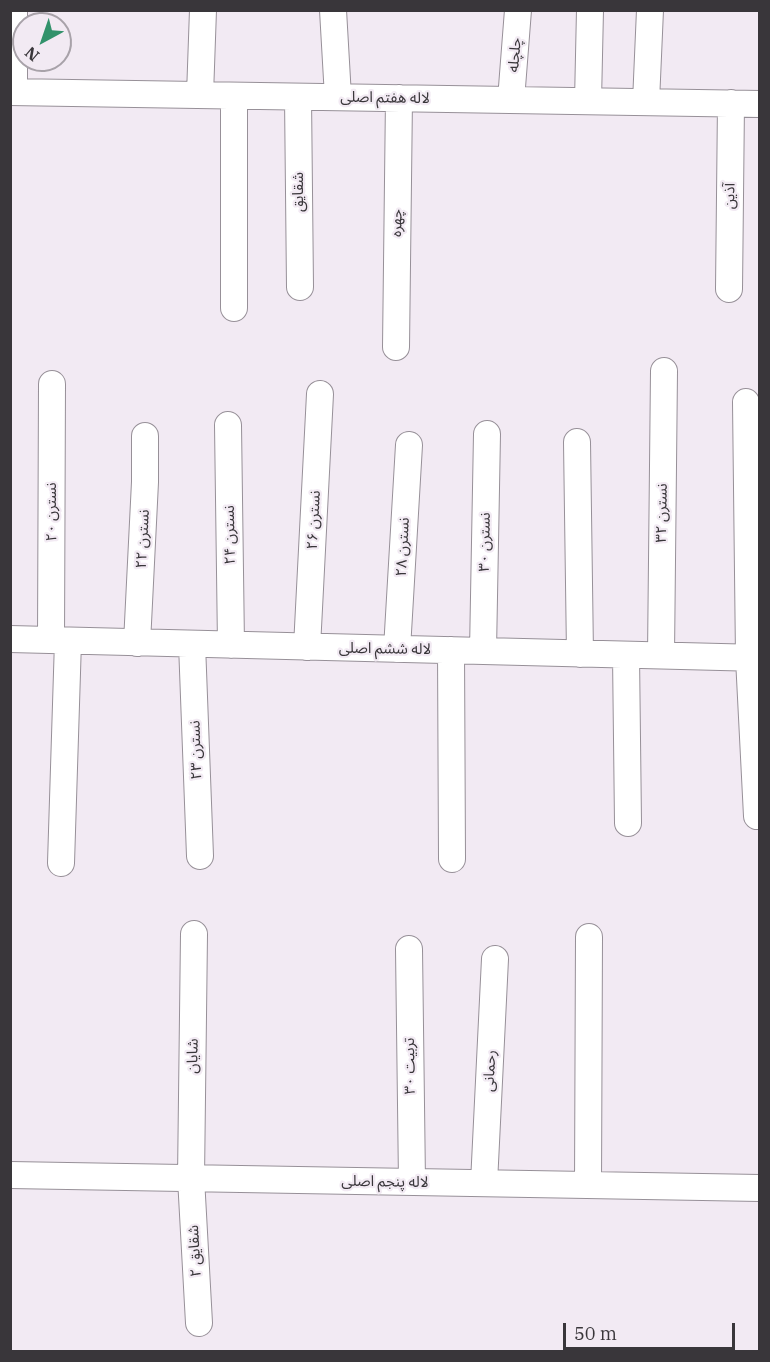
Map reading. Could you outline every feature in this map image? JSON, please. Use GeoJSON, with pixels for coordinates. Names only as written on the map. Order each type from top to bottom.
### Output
{"type":"FeatureCollection","features":[{"type":"Feature","properties":{"kind":"street"},"geometry":{"type":"LineString","coordinates":[[12,92],[14,10]]}},
{"type":"Feature","properties":{"kind":"street"},"geometry":{"type":"LineString","coordinates":[[200,95],[202,10]]}},
{"type":"Feature","properties":{"kind":"street"},"geometry":{"type":"LineString","coordinates":[[333,10],[338,97]]}},
{"type":"Feature","properties":{"kind":"street","name":"چلچله"},"geometry":{"type":"LineString","coordinates":[[511,100],[518,10]]}},
{"type":"Feature","properties":{"kind":"street"},"geometry":{"type":"LineString","coordinates":[[588,101],[590,10]]}},
{"type":"Feature","properties":{"kind":"street"},"geometry":{"type":"LineString","coordinates":[[646,102],[650,10]]}},
{"type":"Feature","properties":{"kind":"street","name":"لاله هفتم اصلی"},"geometry":{"type":"LineString","coordinates":[[12,92],[759,104]]}},
{"type":"Feature","properties":{"kind":"street"},"geometry":{"type":"LineString","coordinates":[[234,96],[234,308]]}},
{"type":"Feature","properties":{"kind":"street","name":"شقایق"},"geometry":{"type":"LineString","coordinates":[[298,97],[300,287]]}},
{"type":"Feature","properties":{"kind":"street","name":"چهره"},"geometry":{"type":"LineString","coordinates":[[396,347],[399,98]]}},
{"type":"Feature","properties":{"kind":"street","name":"آذین"},"geometry":{"type":"LineString","coordinates":[[729,289],[731,103]]}},
{"type":"Feature","properties":{"kind":"street","name":"نسترن ۳۲"},"geometry":{"type":"LineString","coordinates":[[661,655],[664,371]]}},
{"type":"Feature","properties":{"kind":"street","name":"نسترن ۲۰"},"geometry":{"type":"LineString","coordinates":[[52,384],[60,641],[61,863]]}},
{"type":"Feature","properties":{"kind":"street","name":"نسترن ۲۶"},"geometry":{"type":"LineString","coordinates":[[307,647],[320,394]]}},
{"type":"Feature","properties":{"kind":"street"},"geometry":{"type":"LineString","coordinates":[[746,402],[757,816]]}},
{"type":"Feature","properties":{"kind":"street","name":"نسترن ۲۴"},"geometry":{"type":"LineString","coordinates":[[228,425],[231,645]]}},
{"type":"Feature","properties":{"kind":"street","name":"نسترن ۳۰"},"geometry":{"type":"LineString","coordinates":[[483,651],[487,434]]}},
{"type":"Feature","properties":{"kind":"street","name":"نسترن ۲۲"},"geometry":{"type":"LineString","coordinates":[[137,643],[145,436]]}},
{"type":"Feature","properties":{"kind":"street"},"geometry":{"type":"LineString","coordinates":[[578,441],[580,654]]}},
{"type":"Feature","properties":{"kind":"street","name":"نسترن ۲۸"},"geometry":{"type":"LineString","coordinates":[[397,649],[409,445]]}},
{"type":"Feature","properties":{"kind":"street","name":"لاله ششم اصلی"},"geometry":{"type":"LineString","coordinates":[[10,639],[754,658]]}},
{"type":"Feature","properties":{"kind":"street","name":"نسترن ۲۳"},"geometry":{"type":"LineString","coordinates":[[192,644],[200,856]]}},
{"type":"Feature","properties":{"kind":"street"},"geometry":{"type":"LineString","coordinates":[[451,650],[452,859]]}},
{"type":"Feature","properties":{"kind":"street"},"geometry":{"type":"LineString","coordinates":[[626,655],[628,823]]}},
{"type":"Feature","properties":{"kind":"street","name":"شایان"},"geometry":{"type":"LineString","coordinates":[[191,1178],[194,934]]}},
{"type":"Feature","properties":{"kind":"street"},"geometry":{"type":"LineString","coordinates":[[588,1185],[589,937]]}},
{"type":"Feature","properties":{"kind":"street","name":"تربیت ۳۰"},"geometry":{"type":"LineString","coordinates":[[409,949],[412,1182]]}},
{"type":"Feature","properties":{"kind":"street","name":"رحمانی"},"geometry":{"type":"LineString","coordinates":[[484,1183],[495,959]]}},
{"type":"Feature","properties":{"kind":"street","name":"لاله پنجم اصلی"},"geometry":{"type":"LineString","coordinates":[[10,1175],[759,1188]]}},
{"type":"Feature","properties":{"kind":"street","name":"شقایق ۲"},"geometry":{"type":"LineString","coordinates":[[191,1178],[199,1323]]}}]}
